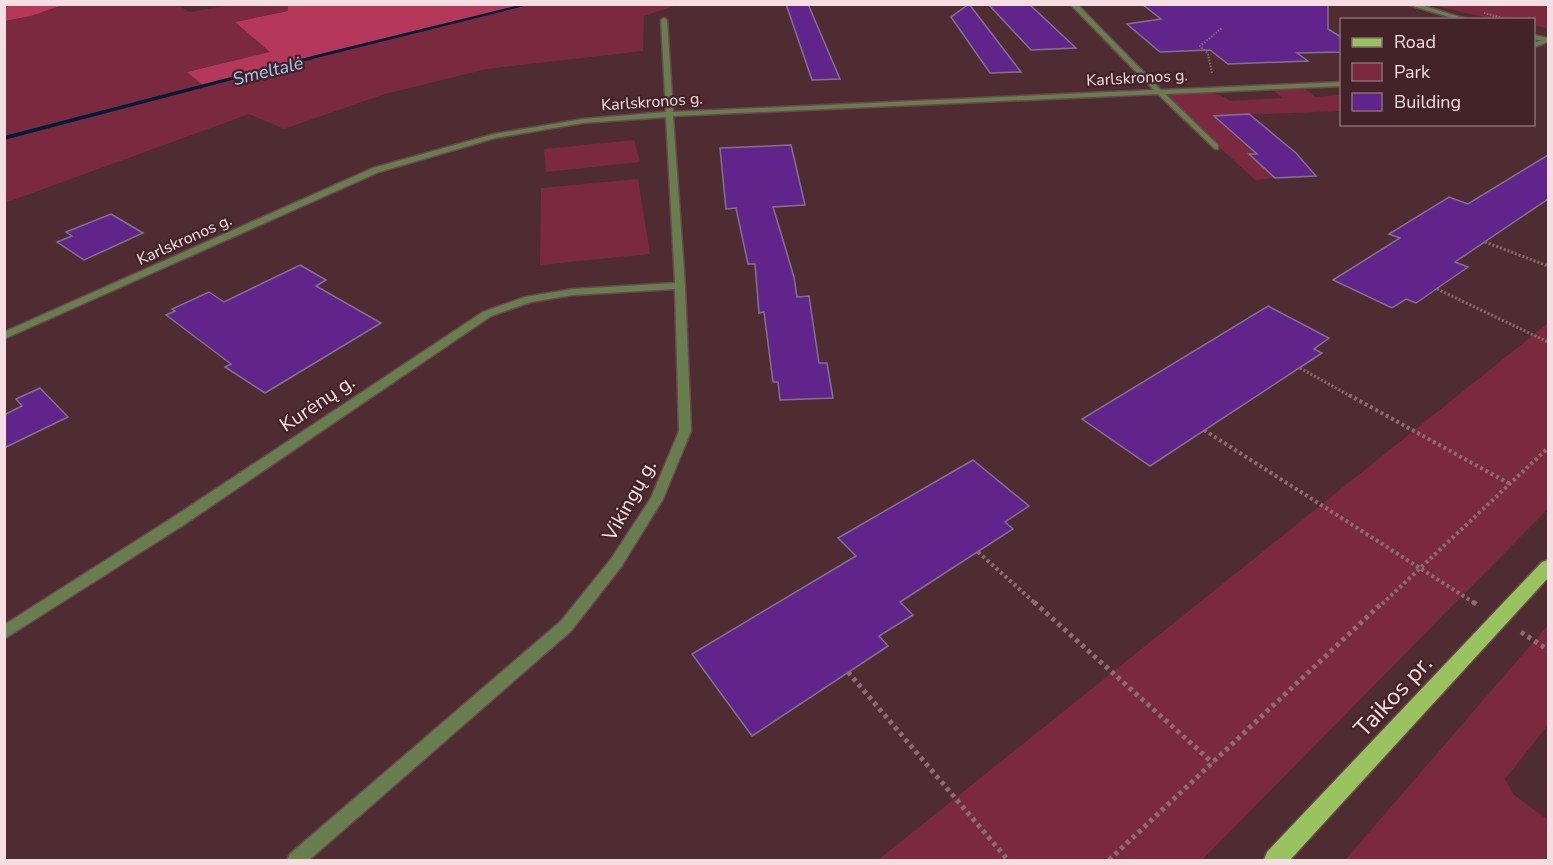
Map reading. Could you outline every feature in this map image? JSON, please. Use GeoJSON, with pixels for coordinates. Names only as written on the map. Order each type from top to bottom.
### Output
{"type":"FeatureCollection","features":[{"type":"Feature","properties":{"kind":"main road","name":"Taikos pr."},"geometry":{"type":"LineString","coordinates":[[1275,861],[1548,567]]}},
{"type":"Feature","properties":{"kind":"street"},"geometry":{"type":"LineString","coordinates":[[1072,4],[1111,41],[1155,91],[1215,147]]}},
{"type":"Feature","properties":{"kind":"street"},"geometry":{"type":"LineString","coordinates":[[1408,4],[1460,18]]}},
{"type":"Feature","properties":{"kind":"street","name":"Vikingų g."},"geometry":{"type":"LineString","coordinates":[[296,861],[566,626],[616,563],[657,499],[685,431],[680,286],[664,20]]}},
{"type":"Feature","properties":{"kind":"street","name":"Karlskronos g."},"geometry":{"type":"LineString","coordinates":[[4,336],[376,170],[441,149],[504,134],[583,121],[669,114],[1340,84]]}},
{"type":"Feature","properties":{"kind":"street","name":"Kurėnų g."},"geometry":{"type":"LineString","coordinates":[[4,633],[177,522],[487,314],[529,299],[573,292],[680,286]]}},
{"type":"Feature","properties":{"kind":"path"},"geometry":{"type":"LineString","coordinates":[[1222,28],[1200,46],[1208,54],[1213,79],[1222,88]]}},
{"type":"Feature","properties":{"kind":"path"},"geometry":{"type":"LineString","coordinates":[[1485,242],[1548,266]]}},
{"type":"Feature","properties":{"kind":"path"},"geometry":{"type":"LineString","coordinates":[[1437,289],[1548,342]]}},
{"type":"Feature","properties":{"kind":"path"},"geometry":{"type":"LineString","coordinates":[[1300,368],[1510,484]]}},
{"type":"Feature","properties":{"kind":"path"},"geometry":{"type":"LineString","coordinates":[[1204,430],[1420,568]]}},
{"type":"Feature","properties":{"kind":"path"},"geometry":{"type":"LineString","coordinates":[[1109,861],[1548,448]]}},
{"type":"Feature","properties":{"kind":"path"},"geometry":{"type":"LineString","coordinates":[[978,552],[1213,763]]}},
{"type":"Feature","properties":{"kind":"path"},"geometry":{"type":"LineString","coordinates":[[848,672],[1008,861]]}},
{"type":"Feature","properties":{"kind":"green space"},"geometry":{"type":"Polygon","coordinates":[[[63,5],[177,5],[190,12],[230,5],[288,5],[288,11],[235,22],[271,52],[187,72],[205,86],[322,55],[531,5],[677,5],[644,16],[643,51],[487,69],[385,94],[284,129],[249,114],[5,203],[5,21],[31,16],[63,5]]]}},
{"type":"Feature","properties":{"kind":"green space"},"geometry":{"type":"Polygon","coordinates":[[[1432,5],[1548,5],[1548,29],[1535,25],[1535,18],[1488,18],[1432,5]]]}},
{"type":"Feature","properties":{"kind":"green space"},"geometry":{"type":"Polygon","coordinates":[[[1303,88],[1316,97],[1340,95],[1340,111],[1215,116],[1257,154],[1250,155],[1275,178],[1255,180],[1166,98],[1168,94],[1192,91],[1217,94],[1230,101],[1282,98],[1273,90],[1303,88]]]}},
{"type":"Feature","properties":{"kind":"green space"},"geometry":{"type":"Polygon","coordinates":[[[634,140],[640,162],[546,172],[544,149],[634,140]]]}},
{"type":"Feature","properties":{"kind":"green space"},"geometry":{"type":"Polygon","coordinates":[[[638,179],[650,254],[540,265],[541,188],[638,179]]]}},
{"type":"Feature","properties":{"kind":"green space"},"geometry":{"type":"Polygon","coordinates":[[[1548,323],[1548,509],[1202,860],[878,860],[1548,323]]]}},
{"type":"Feature","properties":{"kind":"green space"},"geometry":{"type":"Polygon","coordinates":[[[1548,625],[1548,725],[1505,779],[1513,794],[1548,820],[1548,860],[1345,860],[1548,625]]]}},
{"type":"Feature","properties":{"kind":"shaded area"},"geometry":{"type":"Polygon","coordinates":[[[5,4],[63,5],[31,16],[5,21],[5,4]]]}},
{"type":"Feature","properties":{"kind":"shaded area"},"geometry":{"type":"Polygon","coordinates":[[[288,4],[531,5],[322,55],[205,87],[187,72],[270,52],[235,22],[288,11],[288,4]]]}},
{"type":"Feature","properties":{"kind":"building"},"geometry":{"type":"Polygon","coordinates":[[[786,4],[808,4],[840,79],[812,80],[786,4]]]}},
{"type":"Feature","properties":{"kind":"building"},"geometry":{"type":"Polygon","coordinates":[[[969,4],[1021,72],[990,73],[951,17],[969,4]]]}},
{"type":"Feature","properties":{"kind":"building"},"geometry":{"type":"Polygon","coordinates":[[[988,4],[1029,4],[1076,48],[1031,50],[988,4]]]}},
{"type":"Feature","properties":{"kind":"building"},"geometry":{"type":"Polygon","coordinates":[[[1142,4],[1328,4],[1328,29],[1340,36],[1340,52],[1297,53],[1308,61],[1228,64],[1210,50],[1160,52],[1127,24],[1161,19],[1142,4]]]}},
{"type":"Feature","properties":{"kind":"building"},"geometry":{"type":"Polygon","coordinates":[[[1249,114],[1296,153],[1316,176],[1275,178],[1249,154],[1257,154],[1214,116],[1249,114]]]}},
{"type":"Feature","properties":{"kind":"building"},"geometry":{"type":"Polygon","coordinates":[[[791,145],[805,205],[773,207],[794,277],[797,297],[809,296],[819,363],[827,363],[833,398],[780,400],[778,382],[773,382],[764,312],[759,313],[755,264],[748,264],[736,208],[726,209],[720,148],[791,145]]]}},
{"type":"Feature","properties":{"kind":"building"},"geometry":{"type":"Polygon","coordinates":[[[1548,155],[1548,199],[1455,262],[1468,267],[1416,303],[1406,299],[1392,308],[1333,280],[1400,238],[1389,234],[1449,197],[1468,204],[1548,155]]]}},
{"type":"Feature","properties":{"kind":"building"},"geometry":{"type":"Polygon","coordinates":[[[111,214],[143,233],[84,260],[57,242],[72,236],[66,232],[111,214]]]}},
{"type":"Feature","properties":{"kind":"building"},"geometry":{"type":"Polygon","coordinates":[[[300,265],[326,280],[316,286],[381,323],[265,393],[225,367],[231,364],[166,315],[175,311],[172,309],[209,292],[224,302],[300,265]]]}},
{"type":"Feature","properties":{"kind":"building"},"geometry":{"type":"Polygon","coordinates":[[[1268,306],[1329,338],[1314,349],[1322,353],[1150,466],[1082,419],[1268,306]]]}},
{"type":"Feature","properties":{"kind":"building"},"geometry":{"type":"Polygon","coordinates":[[[40,388],[68,417],[4,448],[4,415],[22,406],[16,399],[40,388]]]}},
{"type":"Feature","properties":{"kind":"building"},"geometry":{"type":"Polygon","coordinates":[[[973,460],[1029,506],[1005,522],[1013,529],[900,602],[913,615],[879,636],[888,646],[752,736],[692,654],[856,556],[838,538],[973,460]]]}},
{"type":"Feature","properties":{"kind":"waterway","name":"Smeltalė"},"geometry":{"type":"LineString","coordinates":[[4,138],[322,55],[531,4]]}}]}
